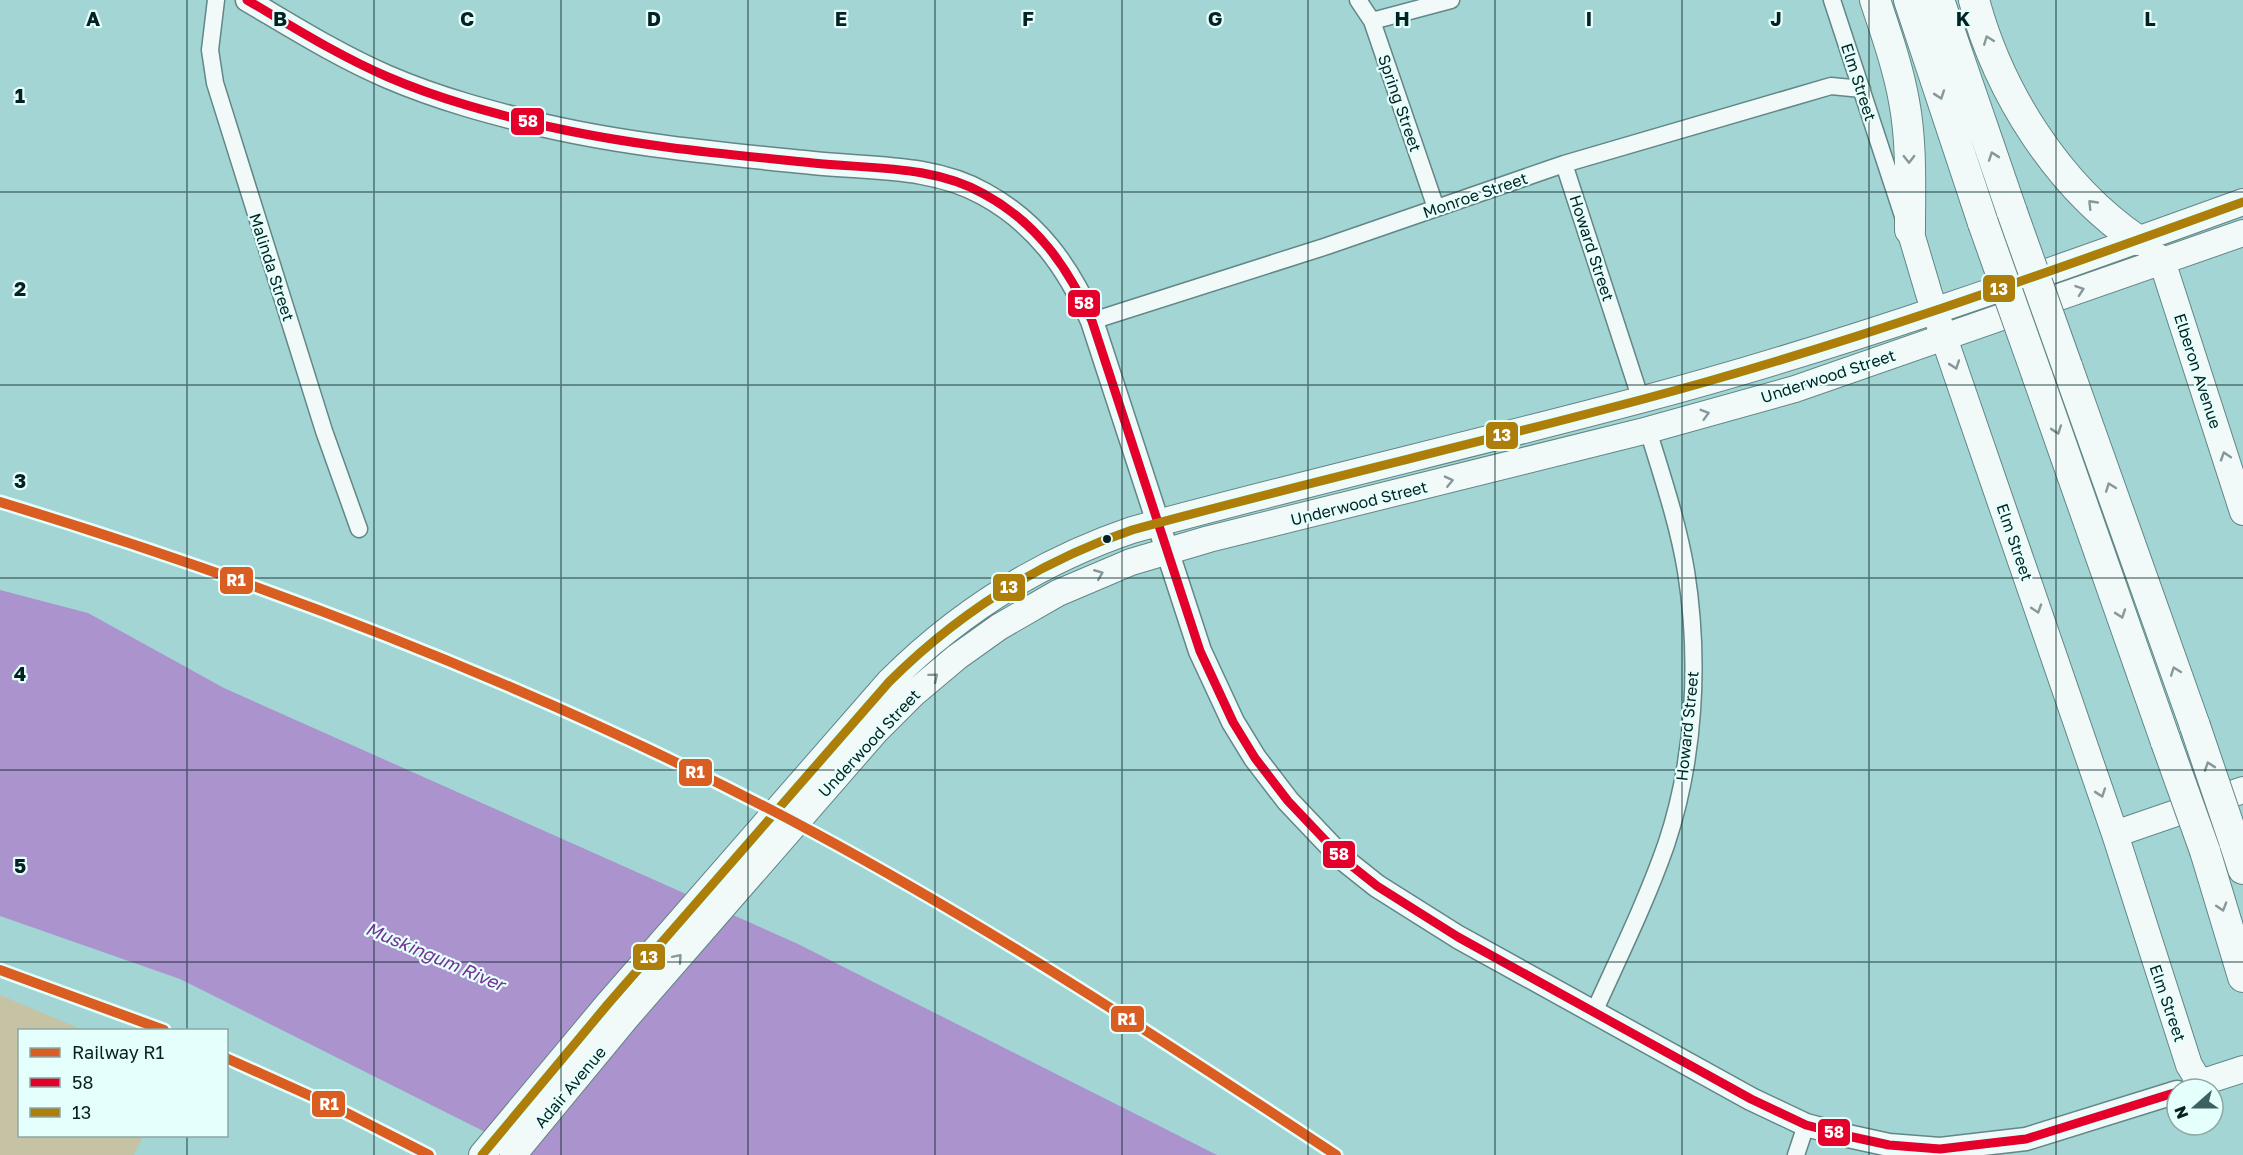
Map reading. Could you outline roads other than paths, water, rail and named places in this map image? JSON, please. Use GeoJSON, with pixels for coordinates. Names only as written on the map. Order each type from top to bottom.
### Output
{"type":"FeatureCollection","features":[{"type":"Feature","properties":{"kind":"highway"},"geometry":{"type":"LineString","coordinates":[[1875,0],[1894,55],[1905,102],[1909,155],[1910,230]]}},
{"type":"Feature","properties":{"kind":"highway"},"geometry":{"type":"LineString","coordinates":[[1909,0],[1983,223],[2205,851],[2243,977]]}},
{"type":"Feature","properties":{"kind":"highway"},"geometry":{"type":"LineString","coordinates":[[1939,0],[2239,855]]}},
{"type":"Feature","properties":{"kind":"highway"},"geometry":{"type":"LineString","coordinates":[[1974,0],[1999,69],[2035,134],[2092,205],[2137,240]]}},
{"type":"Feature","properties":{"kind":"main road"},"geometry":{"type":"LineString","coordinates":[[247,0],[323,44],[388,76],[467,106],[550,126],[678,149],[893,169],[958,182],[1006,207],[1038,233],[1063,265],[1092,321],[1200,651],[1233,722],[1261,766],[1313,830],[1351,866],[1414,911],[1751,1100],[1806,1125],[1889,1145],[1940,1149],[2026,1139],[2165,1095]]}},
{"type":"Feature","properties":{"kind":"main road","name":"Underwood Street"},"geometry":{"type":"LineString","coordinates":[[617,1011],[866,725],[927,644],[1006,587],[1047,564],[1090,544],[1159,523],[1641,400],[1790,357],[1935,310],[2243,202]]}},
{"type":"Feature","properties":{"kind":"main road","name":"Elm Street"},"geometry":{"type":"LineString","coordinates":[[1910,230],[1935,310],[2115,834],[2189,1065],[2188,1077]]}},
{"type":"Feature","properties":{"kind":"main road","name":"Underwood Street"},"geometry":{"type":"LineString","coordinates":[[866,725],[913,694],[957,657],[999,627],[1058,593],[1097,574],[1168,551],[1648,430],[1795,389],[2243,233]]}},
{"type":"Feature","properties":{"kind":"main road"},"geometry":{"type":"LineString","coordinates":[[2137,240],[2162,261]]}},
{"type":"Feature","properties":{"kind":"main road","name":"Elberon Avenue"},"geometry":{"type":"LineString","coordinates":[[2162,261],[2243,512]]}},
{"type":"Feature","properties":{"kind":"main road"},"geometry":{"type":"LineString","coordinates":[[2115,834],[2243,790]]}},
{"type":"Feature","properties":{"kind":"main road","name":"Adair Avenue"},"geometry":{"type":"LineString","coordinates":[[482,1155],[617,1011]]}},
{"type":"Feature","properties":{"kind":"main road","name":"Adair Avenue"},"geometry":{"type":"LineString","coordinates":[[513,1155],[617,1011]]}},
{"type":"Feature","properties":{"kind":"main road"},"geometry":{"type":"LineString","coordinates":[[2219,1077],[2243,1069]]}},
{"type":"Feature","properties":{"kind":"street","name":"Malinda Street"},"geometry":{"type":"LineString","coordinates":[[216,0],[210,50],[215,83],[324,430],[359,529]]}},
{"type":"Feature","properties":{"kind":"street","name":"Spring Street"},"geometry":{"type":"LineString","coordinates":[[1358,0],[1372,21],[1436,208]]}},
{"type":"Feature","properties":{"kind":"street"},"geometry":{"type":"LineString","coordinates":[[1372,21],[1451,0]]}},
{"type":"Feature","properties":{"kind":"street","name":"Elm Street"},"geometry":{"type":"LineString","coordinates":[[1832,0],[1898,203],[1910,230]]}},
{"type":"Feature","properties":{"kind":"street","name":"Monroe Street"},"geometry":{"type":"LineString","coordinates":[[1092,321],[1564,164],[1830,86],[1862,89]]}},
{"type":"Feature","properties":{"kind":"street","name":"Howard Street"},"geometry":{"type":"LineString","coordinates":[[1564,164],[1641,400]]}},
{"type":"Feature","properties":{"kind":"street","name":"Howard Street"},"geometry":{"type":"LineString","coordinates":[[1594,1012],[1666,844],[1678,798],[1690,726],[1693,668],[1687,581],[1671,506],[1648,430]]}},
{"type":"Feature","properties":{"kind":"street"},"geometry":{"type":"LineString","coordinates":[[1796,1155],[1806,1125]]}},
{"type":"Feature","properties":{"kind":"water","name":"Muskingum River"},"geometry":{"type":"Polygon","coordinates":[[[0,590],[88,613],[224,688],[798,944],[1217,1155],[531,1155],[180,979],[0,916],[0,590]]]}},
{"type":"Feature","properties":{"kind":"rail line","name":"R1"},"geometry":{"type":"LineString","coordinates":[[0,502],[104,535],[312,607],[516,689],[715,782],[880,869],[1012,947],[1336,1155]]}},
{"type":"Feature","properties":{"kind":"rail line","name":"R1"},"geometry":{"type":"LineString","coordinates":[[0,970],[161,1029]]}},
{"type":"Feature","properties":{"kind":"rail line","name":"R1"},"geometry":{"type":"LineString","coordinates":[[228,1059],[333,1106],[429,1155]]}}]}
